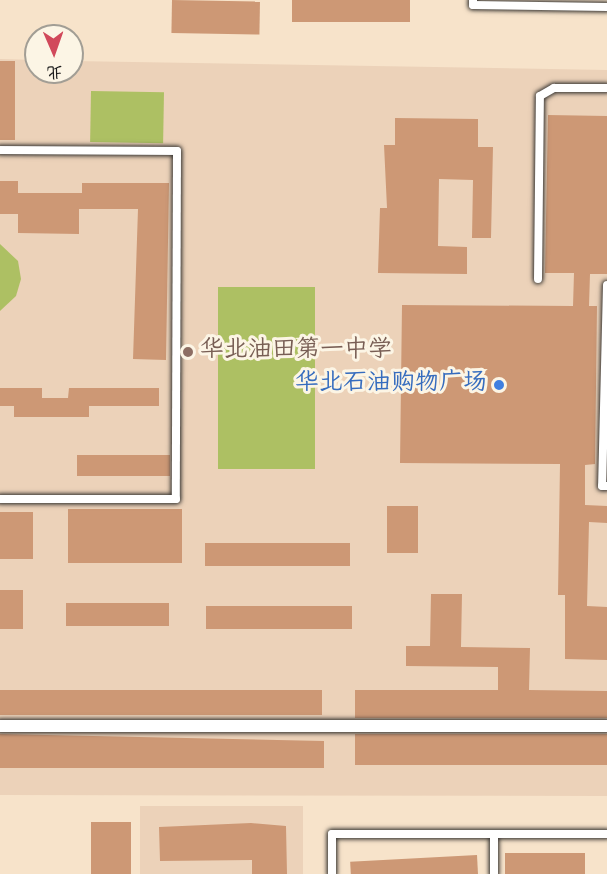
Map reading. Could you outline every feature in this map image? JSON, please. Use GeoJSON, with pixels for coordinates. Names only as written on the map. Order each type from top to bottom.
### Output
{"type":"FeatureCollection","features":[{"type":"Feature","properties":{"kind":"street"},"geometry":{"type":"LineString","coordinates":[[0,726],[607,726]]}},
{"type":"Feature","properties":{"kind":"lane"},"geometry":{"type":"LineString","coordinates":[[473,0],[473,5],[607,7]]}},
{"type":"Feature","properties":{"kind":"lane"},"geometry":{"type":"LineString","coordinates":[[537,279],[540,96],[554,88],[607,88]]}},
{"type":"Feature","properties":{"kind":"lane"},"geometry":{"type":"LineString","coordinates":[[0,150],[177,151],[176,499],[0,499]]}},
{"type":"Feature","properties":{"kind":"lane"},"geometry":{"type":"LineString","coordinates":[[607,285],[602,486],[607,486]]}},
{"type":"Feature","properties":{"kind":"lane"},"geometry":{"type":"LineString","coordinates":[[332,874],[332,834],[607,834]]}},
{"type":"Feature","properties":{"kind":"lane"},"geometry":{"type":"LineString","coordinates":[[494,834],[494,874]]}},
{"type":"Feature","properties":{"kind":"shaded area"},"geometry":{"type":"Polygon","coordinates":[[[0,59],[24,60],[24,84],[84,84],[84,61],[607,70],[607,796],[0,795],[0,59]]]}},
{"type":"Feature","properties":{"kind":"shaded area"},"geometry":{"type":"Polygon","coordinates":[[[140,806],[303,806],[303,874],[140,874],[140,806]]]}},
{"type":"Feature","properties":{"kind":"green space"},"geometry":{"type":"Polygon","coordinates":[[[91,91],[164,92],[163,143],[90,142],[91,91]]]}},
{"type":"Feature","properties":{"kind":"green space"},"geometry":{"type":"Polygon","coordinates":[[[0,244],[18,261],[21,279],[16,296],[0,311],[0,244]]]}},
{"type":"Feature","properties":{"kind":"green space"},"geometry":{"type":"Polygon","coordinates":[[[218,287],[315,287],[315,469],[218,469],[218,287]]]}},
{"type":"Feature","properties":{"kind":"building"},"geometry":{"type":"Polygon","coordinates":[[[172,0],[260,2],[259,35],[171,33],[172,0]]]}},
{"type":"Feature","properties":{"kind":"building"},"geometry":{"type":"Polygon","coordinates":[[[292,0],[410,0],[410,22],[292,22],[292,0]]]}},
{"type":"Feature","properties":{"kind":"building"},"geometry":{"type":"Polygon","coordinates":[[[0,61],[15,61],[15,140],[0,140],[0,61]]]}},
{"type":"Feature","properties":{"kind":"building","name":"华北石油购物广场"},"geometry":{"type":"Polygon","coordinates":[[[548,115],[607,116],[607,274],[590,274],[589,306],[597,306],[595,464],[585,465],[585,505],[607,506],[607,523],[589,522],[587,606],[607,607],[607,660],[565,659],[565,595],[558,595],[560,464],[400,463],[402,305],[573,306],[574,273],[545,273],[548,115]]]}},
{"type":"Feature","properties":{"kind":"building"},"geometry":{"type":"Polygon","coordinates":[[[395,118],[478,119],[478,147],[493,147],[491,238],[472,238],[473,180],[439,179],[438,246],[467,247],[467,274],[378,273],[380,208],[387,208],[384,145],[395,145],[395,118]]]}},
{"type":"Feature","properties":{"kind":"building"},"geometry":{"type":"Polygon","coordinates":[[[0,181],[18,181],[18,193],[82,193],[82,183],[169,183],[166,360],[133,359],[138,209],[79,209],[79,234],[18,233],[18,214],[0,214],[0,181]]]}},
{"type":"Feature","properties":{"kind":"building"},"geometry":{"type":"Polygon","coordinates":[[[0,388],[42,388],[42,398],[68,398],[69,388],[159,388],[159,406],[89,406],[89,417],[14,417],[14,406],[0,406],[0,388]]]}},
{"type":"Feature","properties":{"kind":"building"},"geometry":{"type":"Polygon","coordinates":[[[77,455],[170,455],[170,476],[77,476],[77,455]]]}},
{"type":"Feature","properties":{"kind":"building"},"geometry":{"type":"Polygon","coordinates":[[[387,506],[418,506],[418,553],[387,553],[387,506]]]}},
{"type":"Feature","properties":{"kind":"building"},"geometry":{"type":"Polygon","coordinates":[[[68,509],[182,509],[182,563],[68,563],[68,509]]]}},
{"type":"Feature","properties":{"kind":"building"},"geometry":{"type":"Polygon","coordinates":[[[0,512],[33,512],[33,559],[0,559],[0,512]]]}},
{"type":"Feature","properties":{"kind":"building"},"geometry":{"type":"Polygon","coordinates":[[[205,543],[350,543],[350,566],[205,566],[205,543]]]}},
{"type":"Feature","properties":{"kind":"building"},"geometry":{"type":"Polygon","coordinates":[[[0,590],[23,590],[23,629],[0,629],[0,590]]]}},
{"type":"Feature","properties":{"kind":"building"},"geometry":{"type":"Polygon","coordinates":[[[431,594],[462,594],[461,647],[530,648],[529,690],[607,691],[607,718],[355,718],[355,690],[498,690],[498,667],[406,666],[406,646],[430,646],[431,594]]]}},
{"type":"Feature","properties":{"kind":"building"},"geometry":{"type":"Polygon","coordinates":[[[66,603],[169,603],[169,626],[66,626],[66,603]]]}},
{"type":"Feature","properties":{"kind":"building"},"geometry":{"type":"Polygon","coordinates":[[[206,606],[352,606],[352,629],[206,629],[206,606]]]}},
{"type":"Feature","properties":{"kind":"building"},"geometry":{"type":"Polygon","coordinates":[[[0,690],[322,690],[322,715],[0,715],[0,690]]]}},
{"type":"Feature","properties":{"kind":"building"},"geometry":{"type":"Polygon","coordinates":[[[0,734],[324,741],[324,768],[0,768],[0,734]]]}},
{"type":"Feature","properties":{"kind":"building"},"geometry":{"type":"Polygon","coordinates":[[[355,734],[607,734],[607,765],[355,765],[355,734]]]}},
{"type":"Feature","properties":{"kind":"building"},"geometry":{"type":"Polygon","coordinates":[[[91,822],[131,822],[131,874],[91,874],[91,822]]]}},
{"type":"Feature","properties":{"kind":"building"},"geometry":{"type":"Polygon","coordinates":[[[251,823],[286,826],[287,874],[252,874],[252,860],[160,861],[159,827],[251,823]]]}},
{"type":"Feature","properties":{"kind":"building"},"geometry":{"type":"Polygon","coordinates":[[[505,853],[585,853],[585,874],[505,874],[505,853]]]}},
{"type":"Feature","properties":{"kind":"building"},"geometry":{"type":"Polygon","coordinates":[[[477,855],[478,874],[351,874],[350,862],[477,855]]]}},
{"type":"Feature","properties":{"kind":"place","name":"华北油田第一中学"},"geometry":{"type":"Point","coordinates":[188,352]}},
{"type":"Feature","properties":{"kind":"place","name":"华北石油购物广场"},"geometry":{"type":"Point","coordinates":[499,385]}}]}
